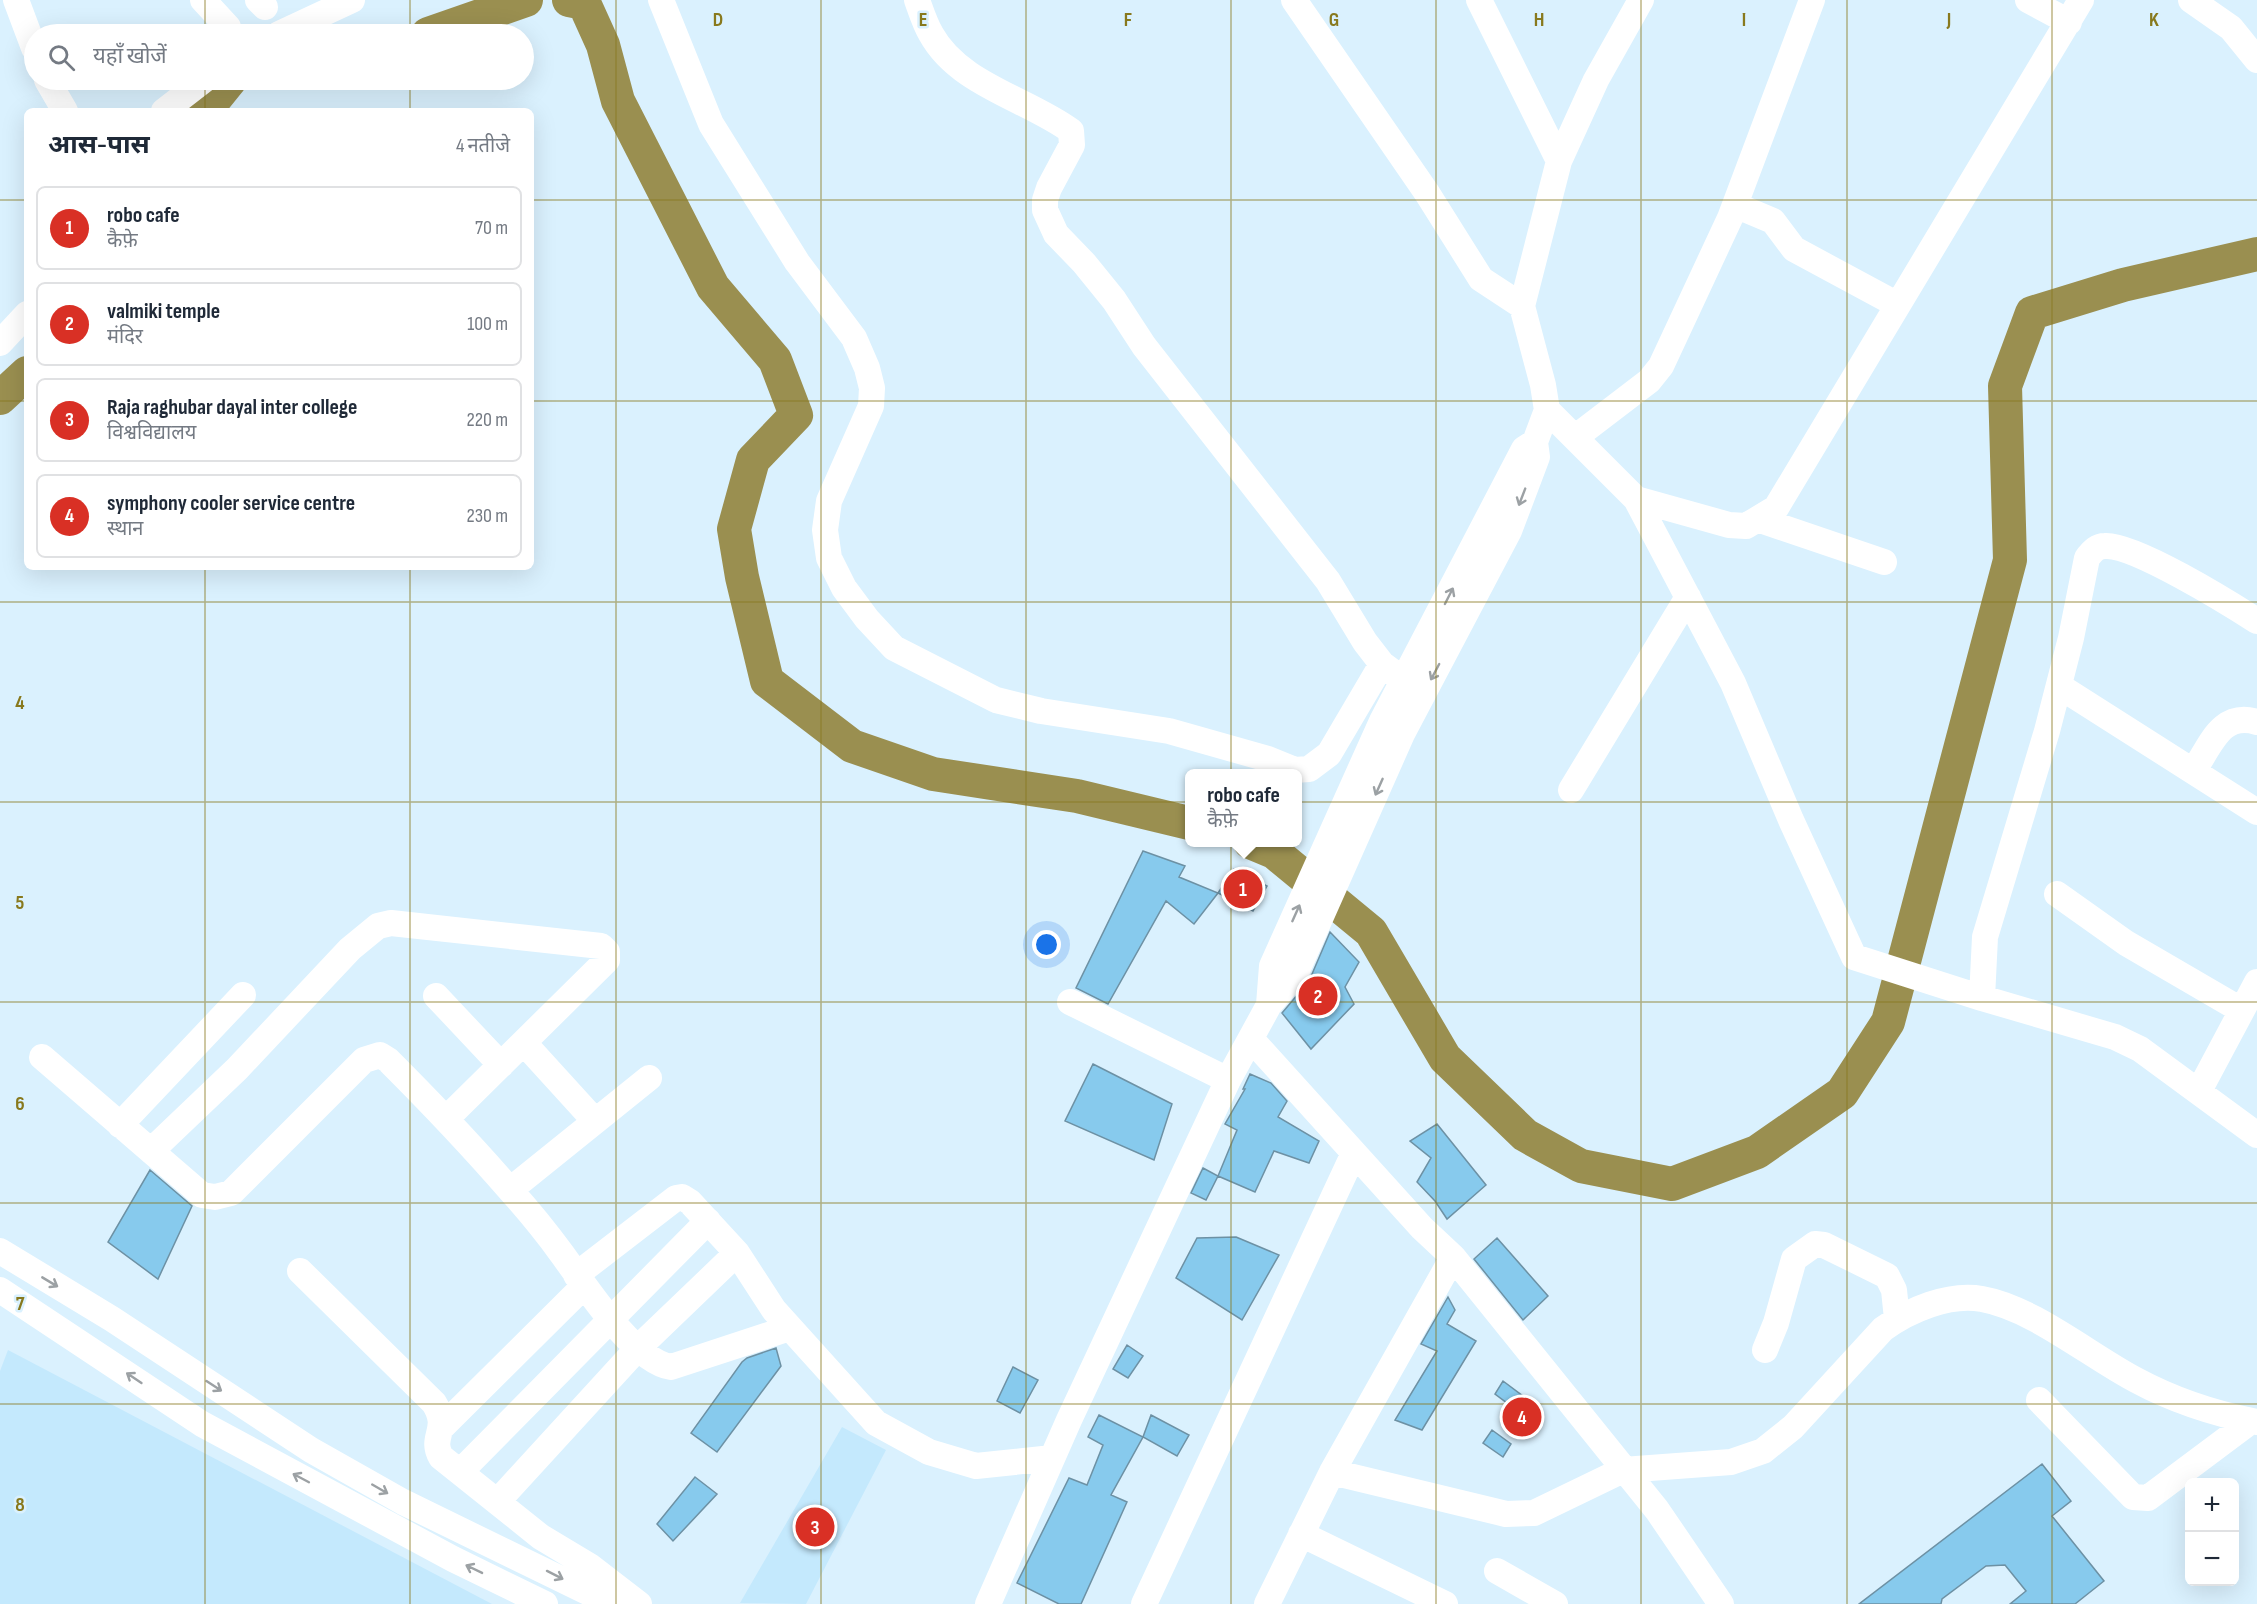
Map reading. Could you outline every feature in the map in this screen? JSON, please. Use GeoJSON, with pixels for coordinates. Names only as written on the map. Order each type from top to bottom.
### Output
{"type":"FeatureCollection","features":[{"type":"Feature","properties":{"kind":"street"},"geometry":{"type":"LineString","coordinates":[[15,0],[24,24]]}},
{"type":"Feature","properties":{"kind":"street"},"geometry":{"type":"LineString","coordinates":[[202,0],[225,24]]}},
{"type":"Feature","properties":{"kind":"street"},"geometry":{"type":"LineString","coordinates":[[300,24],[352,0]]}},
{"type":"Feature","properties":{"kind":"street"},"geometry":{"type":"LineString","coordinates":[[661,0],[711,124],[797,262],[854,338],[867,368],[872,388],[871,406],[829,501],[825,530],[829,558],[844,588],[867,619],[894,648],[996,700],[1041,711],[1169,731],[1268,759],[1292,769]]}},
{"type":"Feature","properties":{"kind":"street"},"geometry":{"type":"LineString","coordinates":[[916,0],[932,36],[953,60],[979,79],[1071,131],[1072,145],[1045,200],[1045,210],[1052,228],[1114,300],[1144,346],[1328,581],[1365,642],[1382,664],[1405,681]]}},
{"type":"Feature","properties":{"kind":"street"},"geometry":{"type":"LineString","coordinates":[[1294,0],[1427,193],[1481,279],[1522,306]]}},
{"type":"Feature","properties":{"kind":"street"},"geometry":{"type":"LineString","coordinates":[[1479,0],[1559,161]]}},
{"type":"Feature","properties":{"kind":"street"},"geometry":{"type":"LineString","coordinates":[[988,1604],[1052,1458],[1228,1080],[1269,1005],[1392,728],[1509,531],[1538,457],[1535,442],[1547,410],[1544,384],[1522,306],[1559,161],[1596,80],[1641,0]]}},
{"type":"Feature","properties":{"kind":"street"},"geometry":{"type":"LineString","coordinates":[[1577,436],[1649,381],[1661,366],[1735,205],[1812,0]]}},
{"type":"Feature","properties":{"kind":"street"},"geometry":{"type":"LineString","coordinates":[[1636,499],[1729,525],[1746,526],[1760,520],[1776,508],[1896,304],[2075,11],[2028,0]]}},
{"type":"Feature","properties":{"kind":"street"},"geometry":{"type":"LineString","coordinates":[[2191,0],[2231,28],[2257,60]]}},
{"type":"Feature","properties":{"kind":"street"},"geometry":{"type":"LineString","coordinates":[[53,90],[63,108]]}},
{"type":"Feature","properties":{"kind":"street"},"geometry":{"type":"LineString","coordinates":[[168,108],[191,90]]}},
{"type":"Feature","properties":{"kind":"street"},"geometry":{"type":"LineString","coordinates":[[1735,205],[1773,221],[1794,249],[1896,304]]}},
{"type":"Feature","properties":{"kind":"street"},"geometry":{"type":"LineString","coordinates":[[0,343],[24,317]]}},
{"type":"Feature","properties":{"kind":"street"},"geometry":{"type":"LineString","coordinates":[[1547,410],[1577,436],[1636,499],[1733,683],[1791,820],[1854,957],[2115,1037],[2156,1058],[2257,1135]]}},
{"type":"Feature","properties":{"kind":"street"},"geometry":{"type":"LineString","coordinates":[[1392,728],[1405,681],[1524,449],[1535,442]]}},
{"type":"Feature","properties":{"kind":"street"},"geometry":{"type":"LineString","coordinates":[[1760,520],[1884,562]]}},
{"type":"Feature","properties":{"kind":"street"},"geometry":{"type":"LineString","coordinates":[[1983,998],[1985,936],[2059,686],[2087,558],[2094,549],[2102,546],[2117,546],[2144,557],[2257,621]]}},
{"type":"Feature","properties":{"kind":"street"},"geometry":{"type":"LineString","coordinates":[[1571,790],[1688,597]]}},
{"type":"Feature","properties":{"kind":"street"},"geometry":{"type":"LineString","coordinates":[[1302,769],[1309,769],[1329,754],[1382,664]]}},
{"type":"Feature","properties":{"kind":"street"},"geometry":{"type":"LineString","coordinates":[[2059,686],[2257,812]]}},
{"type":"Feature","properties":{"kind":"street"},"geometry":{"type":"LineString","coordinates":[[2194,770],[2227,723],[2244,718],[2257,722]]}},
{"type":"Feature","properties":{"kind":"street"},"geometry":{"type":"LineString","coordinates":[[2057,894],[2126,943],[2241,1010]]}},
{"type":"Feature","properties":{"kind":"street"},"geometry":{"type":"LineString","coordinates":[[151,1151],[237,1069],[350,949],[374,928],[384,924],[601,946],[607,952],[607,960],[447,1118]]}},
{"type":"Feature","properties":{"kind":"street"},"geometry":{"type":"LineString","coordinates":[[2199,1091],[2257,982]]}},
{"type":"Feature","properties":{"kind":"street"},"geometry":{"type":"LineString","coordinates":[[120,1125],[243,995]]}},
{"type":"Feature","properties":{"kind":"street"},"geometry":{"type":"LineString","coordinates":[[436,996],[501,1065]]}},
{"type":"Feature","properties":{"kind":"street"},"geometry":{"type":"LineString","coordinates":[[1070,1002],[1228,1080]]}},
{"type":"Feature","properties":{"kind":"street"},"geometry":{"type":"LineString","coordinates":[[1251,1038],[1422,1228],[1453,1257],[1657,1510],[1721,1604]]}},
{"type":"Feature","properties":{"kind":"street"},"geometry":{"type":"LineString","coordinates":[[524,1043],[595,1121]]}},
{"type":"Feature","properties":{"kind":"street"},"geometry":{"type":"LineString","coordinates":[[42,1057],[202,1195],[215,1197],[231,1193],[371,1056],[380,1055],[388,1060],[447,1118],[510,1190],[611,1318],[638,1348],[663,1365],[671,1367],[790,1328]]}},
{"type":"Feature","properties":{"kind":"street"},"geometry":{"type":"LineString","coordinates":[[510,1190],[649,1078]]}},
{"type":"Feature","properties":{"kind":"street"},"geometry":{"type":"LineString","coordinates":[[1144,1604],[1354,1153]]}},
{"type":"Feature","properties":{"kind":"street"},"geometry":{"type":"LineString","coordinates":[[442,1426],[580,1281],[676,1198],[686,1199],[737,1253],[774,1310],[876,1423],[929,1452],[976,1466],[1052,1458]]}},
{"type":"Feature","properties":{"kind":"street"},"geometry":{"type":"LineString","coordinates":[[460,1472],[708,1221]]}},
{"type":"Feature","properties":{"kind":"street"},"geometry":{"type":"LineString","coordinates":[[1765,1350],[1776,1323],[1794,1259],[1815,1244],[1824,1245],[1887,1276],[1894,1290],[1897,1319]]}},
{"type":"Feature","properties":{"kind":"street"},"geometry":{"type":"LineString","coordinates":[[0,1251],[112,1319],[311,1450],[403,1502],[612,1604]]}},
{"type":"Feature","properties":{"kind":"street"},"geometry":{"type":"LineString","coordinates":[[497,1502],[638,1348],[737,1253]]}},
{"type":"Feature","properties":{"kind":"street"},"geometry":{"type":"LineString","coordinates":[[1267,1604],[1332,1472],[1453,1257]]}},
{"type":"Feature","properties":{"kind":"street"},"geometry":{"type":"LineString","coordinates":[[300,1271],[434,1403],[441,1415],[442,1426],[436,1449],[441,1457],[541,1537],[591,1567],[639,1604]]}},
{"type":"Feature","properties":{"kind":"street"},"geometry":{"type":"LineString","coordinates":[[0,1290],[202,1424],[453,1559],[545,1604]]}},
{"type":"Feature","properties":{"kind":"street"},"geometry":{"type":"LineString","coordinates":[[1332,1472],[1506,1515],[1534,1513],[1623,1470],[1731,1462],[1763,1451],[1793,1427],[1883,1329],[1897,1319],[1943,1300],[1982,1299],[2019,1312],[2095,1354],[2135,1380],[2221,1415],[2254,1421]]}},
{"type":"Feature","properties":{"kind":"street"},"geometry":{"type":"LineString","coordinates":[[2038,1400],[2133,1497],[2140,1499],[2156,1492],[2254,1421]]}},
{"type":"Feature","properties":{"kind":"street"},"geometry":{"type":"LineString","coordinates":[[1301,1534],[1445,1604]]}},
{"type":"Feature","properties":{"kind":"street"},"geometry":{"type":"LineString","coordinates":[[1497,1571],[1555,1604]]}},
{"type":"Feature","properties":{"kind":"shaded area"},"geometry":{"type":"Polygon","coordinates":[[[8,1350],[492,1604],[0,1604],[0,1371],[8,1350]]]}},
{"type":"Feature","properties":{"kind":"shaded area"},"geometry":{"type":"Polygon","coordinates":[[[842,1427],[886,1450],[806,1604],[740,1603],[842,1427]]]}},
{"type":"Feature","properties":{"kind":"building"},"geometry":{"type":"Polygon","coordinates":[[[1143,851],[1185,866],[1179,877],[1218,893],[1194,924],[1166,901],[1108,1004],[1076,988],[1143,851]]]}},
{"type":"Feature","properties":{"kind":"building"},"geometry":{"type":"Polygon","coordinates":[[[1234,869],[1267,886],[1253,911],[1218,893],[1234,869]]]}},
{"type":"Feature","properties":{"kind":"building"},"geometry":{"type":"Polygon","coordinates":[[[1330,932],[1359,962],[1345,987],[1354,1004],[1311,1049],[1282,1013],[1309,981],[1330,932]]]}},
{"type":"Feature","properties":{"kind":"building"},"geometry":{"type":"Polygon","coordinates":[[[1093,1064],[1172,1104],[1154,1160],[1065,1121],[1093,1064]]]}},
{"type":"Feature","properties":{"kind":"building"},"geometry":{"type":"Polygon","coordinates":[[[1250,1074],[1271,1083],[1287,1101],[1278,1117],[1319,1141],[1309,1163],[1274,1151],[1255,1192],[1218,1176],[1237,1130],[1225,1124],[1245,1089],[1243,1089],[1250,1074]]]}},
{"type":"Feature","properties":{"kind":"building"},"geometry":{"type":"Polygon","coordinates":[[[1437,1124],[1486,1185],[1447,1219],[1435,1201],[1417,1182],[1431,1158],[1410,1141],[1437,1124]]]}},
{"type":"Feature","properties":{"kind":"building"},"geometry":{"type":"Polygon","coordinates":[[[1203,1168],[1218,1176],[1206,1200],[1191,1193],[1203,1168]]]}},
{"type":"Feature","properties":{"kind":"building"},"geometry":{"type":"Polygon","coordinates":[[[150,1170],[192,1206],[158,1279],[108,1242],[150,1170]]]}},
{"type":"Feature","properties":{"kind":"building"},"geometry":{"type":"Polygon","coordinates":[[[1236,1237],[1279,1255],[1242,1320],[1176,1278],[1197,1238],[1236,1237]]]}},
{"type":"Feature","properties":{"kind":"building"},"geometry":{"type":"Polygon","coordinates":[[[1497,1238],[1548,1296],[1523,1320],[1474,1259],[1497,1238]]]}},
{"type":"Feature","properties":{"kind":"building"},"geometry":{"type":"Polygon","coordinates":[[[1448,1297],[1455,1310],[1447,1324],[1476,1341],[1422,1430],[1395,1420],[1437,1351],[1421,1344],[1448,1297]]]}},
{"type":"Feature","properties":{"kind":"building"},"geometry":{"type":"Polygon","coordinates":[[[1127,1345],[1143,1356],[1128,1378],[1113,1369],[1127,1345]]]}},
{"type":"Feature","properties":{"kind":"building"},"geometry":{"type":"Polygon","coordinates":[[[776,1348],[781,1366],[717,1452],[691,1433],[742,1362],[776,1348]]]}},
{"type":"Feature","properties":{"kind":"building"},"geometry":{"type":"Polygon","coordinates":[[[1013,1367],[1038,1380],[1020,1413],[997,1401],[1013,1367]]]}},
{"type":"Feature","properties":{"kind":"building"},"geometry":{"type":"Polygon","coordinates":[[[1503,1381],[1535,1405],[1527,1418],[1495,1394],[1503,1381]]]}},
{"type":"Feature","properties":{"kind":"building"},"geometry":{"type":"Polygon","coordinates":[[[1099,1415],[1143,1437],[1111,1495],[1127,1502],[1081,1604],[1059,1604],[1017,1583],[1069,1478],[1087,1485],[1103,1445],[1088,1437],[1099,1415]]]}},
{"type":"Feature","properties":{"kind":"building"},"geometry":{"type":"Polygon","coordinates":[[[1151,1415],[1189,1435],[1177,1456],[1143,1437],[1151,1415]]]}},
{"type":"Feature","properties":{"kind":"building"},"geometry":{"type":"Polygon","coordinates":[[[1492,1430],[1511,1444],[1503,1457],[1483,1443],[1492,1430]]]}},
{"type":"Feature","properties":{"kind":"building"},"geometry":{"type":"Polygon","coordinates":[[[2042,1464],[2071,1501],[2052,1516],[2104,1581],[2075,1604],[2010,1604],[2026,1591],[2005,1565],[1986,1566],[1942,1599],[1941,1604],[1859,1604],[2042,1464]]]}},
{"type":"Feature","properties":{"kind":"building"},"geometry":{"type":"Polygon","coordinates":[[[695,1477],[717,1494],[673,1541],[657,1524],[695,1477]]]}},
{"type":"Feature","properties":{"kind":"waterway"},"geometry":{"type":"LineString","coordinates":[[457,24],[526,0]]}},
{"type":"Feature","properties":{"kind":"waterway"},"geometry":{"type":"LineString","coordinates":[[569,0],[584,3],[603,45],[618,101],[713,287],[775,360],[796,415],[753,460],[734,529],[742,577],[767,681],[852,746],[933,774],[1077,796],[1185,822]]}},
{"type":"Feature","properties":{"kind":"waterway"},"geometry":{"type":"LineString","coordinates":[[207,108],[222,90]]}},
{"type":"Feature","properties":{"kind":"waterway"},"geometry":{"type":"LineString","coordinates":[[1262,847],[1274,852],[1371,932],[1445,1058],[1525,1135],[1581,1166],[1672,1184],[1757,1152],[1842,1093],[1888,1022],[2010,560],[2005,386],[2032,313],[2123,285],[2257,254]]}},
{"type":"Feature","properties":{"kind":"waterway"},"geometry":{"type":"LineString","coordinates":[[0,398],[24,376]]}},
{"type":"Feature","properties":{"kind":"place","name":"robo cafe"},"geometry":{"type":"Point","coordinates":[1243,889]}},
{"type":"Feature","properties":{"kind":"place","name":"valmiki temple"},"geometry":{"type":"Point","coordinates":[1318,996]}},
{"type":"Feature","properties":{"kind":"place","name":"symphony cooler service centre"},"geometry":{"type":"Point","coordinates":[1522,1417]}},
{"type":"Feature","properties":{"kind":"place","name":"Raja raghubar dayal inter college"},"geometry":{"type":"Point","coordinates":[815,1527]}}]}
